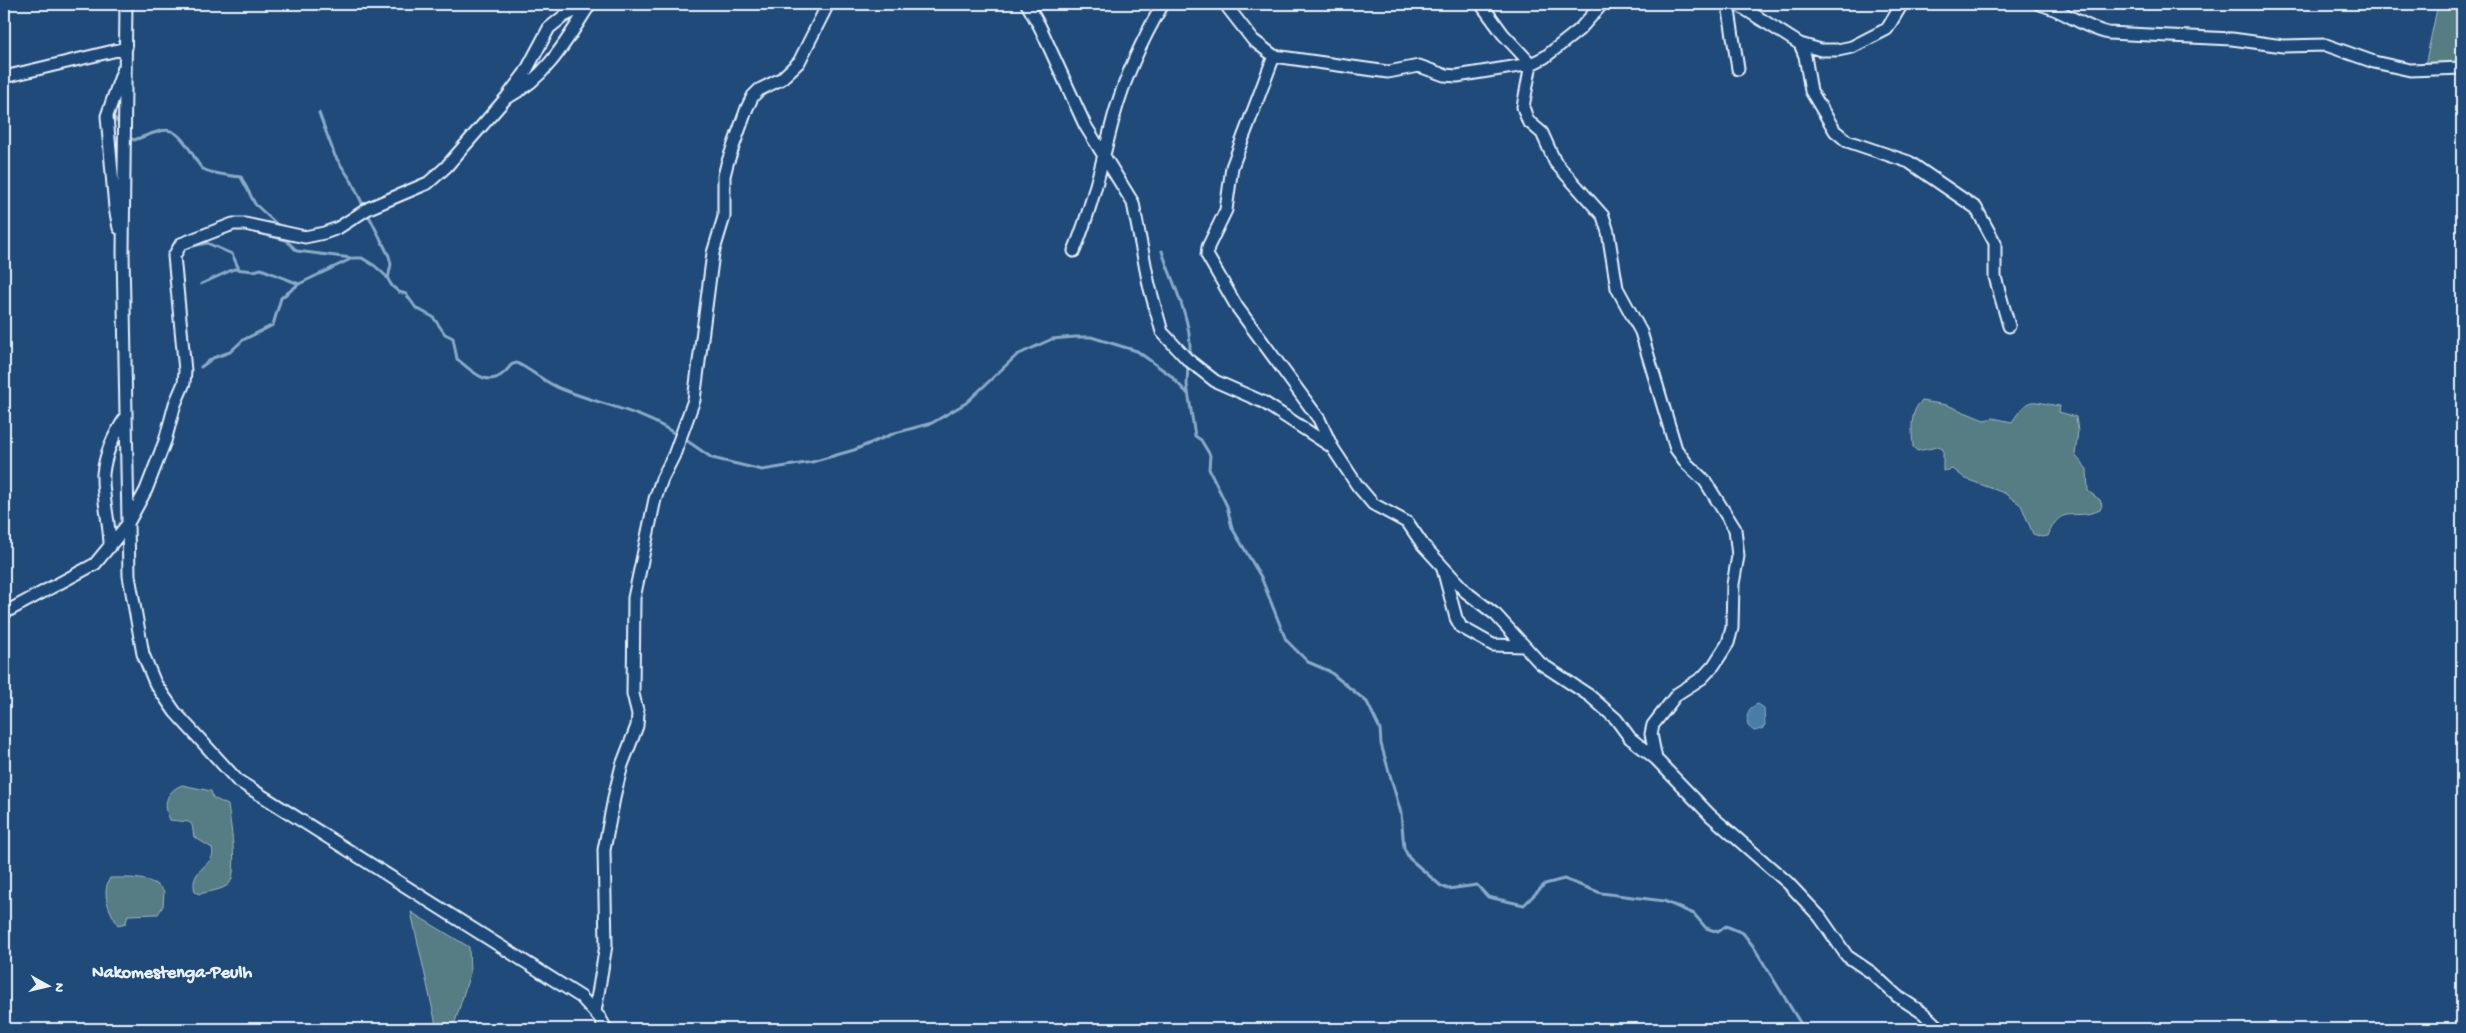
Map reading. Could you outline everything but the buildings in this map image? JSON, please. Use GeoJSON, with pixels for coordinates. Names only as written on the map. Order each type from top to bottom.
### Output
{"type":"FeatureCollection","features":[{"type":"Feature","properties":{"kind":"street"},"geometry":{"type":"LineString","coordinates":[[126,4],[123,252],[129,576],[134,614],[143,654],[155,683],[175,712],[237,780],[581,997],[606,1029]]}},
{"type":"Feature","properties":{"kind":"street"},"geometry":{"type":"LineString","coordinates":[[507,97],[524,89],[537,78],[576,26],[589,4]]}},
{"type":"Feature","properties":{"kind":"street"},"geometry":{"type":"LineString","coordinates":[[4,613],[95,564],[128,525],[152,474],[165,441],[175,404],[184,383],[186,371],[178,314],[174,256],[181,244],[233,224],[245,224],[305,237],[338,228],[369,208],[428,183],[446,166],[507,97],[524,74],[549,28],[564,16],[589,4]]}},
{"type":"Feature","properties":{"kind":"street"},"geometry":{"type":"LineString","coordinates":[[594,1012],[606,945],[604,850],[615,793],[638,714],[632,684],[634,598],[655,499],[662,479],[674,455],[694,400],[714,253],[724,216],[724,176],[737,134],[753,96],[758,90],[781,79],[799,62],[828,4]]}},
{"type":"Feature","properties":{"kind":"street"},"geometry":{"type":"LineString","coordinates":[[1027,4],[1040,27],[1084,125],[1133,203],[1149,286],[1162,332],[1187,359],[1215,381],[1263,402],[1332,447]]}},
{"type":"Feature","properties":{"kind":"street"},"geometry":{"type":"LineString","coordinates":[[1074,251],[1084,226],[1105,156],[1114,114],[1131,69],[1163,4]]}},
{"type":"Feature","properties":{"kind":"street"},"geometry":{"type":"LineString","coordinates":[[1225,4],[1253,40],[1274,56],[1388,72],[1419,66],[1444,75],[1457,76],[1531,64],[1556,49],[1579,30],[1602,4]]}},
{"type":"Feature","properties":{"kind":"street"},"geometry":{"type":"LineString","coordinates":[[1482,4],[1503,34],[1531,64]]}},
{"type":"Feature","properties":{"kind":"street"},"geometry":{"type":"LineString","coordinates":[[1728,4],[1738,69]]}},
{"type":"Feature","properties":{"kind":"street"},"geometry":{"type":"LineString","coordinates":[[1737,4],[1800,44],[1822,50],[1852,47],[1887,30],[1902,4]]}},
{"type":"Feature","properties":{"kind":"street"},"geometry":{"type":"LineString","coordinates":[[2050,5],[2091,28],[2108,33],[2232,39],[2283,46],[2326,45],[2374,62],[2410,70],[2462,68]]}},
{"type":"Feature","properties":{"kind":"street"},"geometry":{"type":"LineString","coordinates":[[1800,44],[1806,56],[1811,91],[1835,131],[1847,141],[1909,162],[1976,208],[1995,243],[1995,277],[2010,326]]}},
{"type":"Feature","properties":{"kind":"street"},"geometry":{"type":"LineString","coordinates":[[4,77],[126,48]]}},
{"type":"Feature","properties":{"kind":"street"},"geometry":{"type":"LineString","coordinates":[[1274,56],[1232,167],[1226,210],[1208,246],[1207,255],[1237,307],[1319,419],[1332,447],[1357,486],[1373,504],[1408,523],[1443,567],[1476,602],[1496,615],[1540,663],[1590,696],[1616,719],[1630,738],[1656,759],[1710,815],[1788,882],[1820,917],[1847,956],[1940,1029]]}},
{"type":"Feature","properties":{"kind":"street"},"geometry":{"type":"LineString","coordinates":[[123,252],[115,208],[107,116],[126,62]]}},
{"type":"Feature","properties":{"kind":"street"},"geometry":{"type":"LineString","coordinates":[[1531,64],[1523,107],[1524,114],[1542,133],[1555,162],[1603,216],[1608,232],[1617,288],[1641,332],[1676,449],[1687,464],[1704,481],[1735,529],[1738,542],[1733,589],[1732,628],[1728,643],[1714,665],[1702,678],[1677,694],[1653,725],[1651,734],[1656,759]]}},
{"type":"Feature","properties":{"kind":"street"},"geometry":{"type":"LineString","coordinates":[[110,547],[110,528],[103,474],[116,432],[126,417]]}},
{"type":"Feature","properties":{"kind":"street"},"geometry":{"type":"LineString","coordinates":[[1443,567],[1456,618],[1461,627],[1493,644],[1523,646]]}},
{"type":"Feature","properties":{"kind":"green space"},"geometry":{"type":"Polygon","coordinates":[[[2438,4],[2462,4],[2462,66],[2424,70],[2438,4]]]}},
{"type":"Feature","properties":{"kind":"green space"},"geometry":{"type":"Polygon","coordinates":[[[1922,401],[1947,405],[1984,420],[1993,418],[2012,422],[2023,407],[2032,402],[2060,406],[2059,412],[2076,417],[2078,431],[2075,455],[2087,469],[2088,491],[2100,500],[2102,505],[2100,510],[2091,513],[2063,516],[2058,519],[2048,536],[2042,537],[2033,534],[2021,505],[2004,493],[1966,479],[1953,469],[1943,471],[1943,449],[1938,447],[1917,451],[1913,447],[1913,416],[1922,401]]]}},
{"type":"Feature","properties":{"kind":"green space"},"geometry":{"type":"Polygon","coordinates":[[[182,785],[211,791],[213,798],[228,805],[234,858],[232,878],[229,884],[223,888],[199,894],[195,892],[194,884],[196,877],[213,854],[212,848],[194,837],[192,825],[189,822],[170,820],[166,804],[167,800],[172,791],[182,785]]]}},
{"type":"Feature","properties":{"kind":"green space"},"geometry":{"type":"Polygon","coordinates":[[[110,878],[140,879],[160,887],[164,892],[163,906],[158,914],[128,915],[126,923],[118,925],[107,902],[106,890],[110,878]]]}},
{"type":"Feature","properties":{"kind":"green space"},"geometry":{"type":"Polygon","coordinates":[[[411,912],[469,947],[470,973],[453,1029],[437,1029],[411,912]]]}},
{"type":"Feature","properties":{"kind":"water"},"geometry":{"type":"Polygon","coordinates":[[[1758,704],[1764,708],[1765,725],[1762,729],[1754,731],[1748,726],[1747,715],[1749,710],[1758,704]]]}},
{"type":"Feature","properties":{"kind":"waterway"},"geometry":{"type":"LineString","coordinates":[[319,113],[335,156],[352,182],[364,207]]}},
{"type":"Feature","properties":{"kind":"waterway"},"geometry":{"type":"LineString","coordinates":[[115,118],[121,128]]}},
{"type":"Feature","properties":{"kind":"waterway"},"geometry":{"type":"LineString","coordinates":[[128,137],[134,140],[161,131],[168,130],[173,132],[185,143],[203,169],[217,174],[241,177],[255,204],[282,229]]}},
{"type":"Feature","properties":{"kind":"waterway"},"geometry":{"type":"LineString","coordinates":[[367,212],[389,256],[391,264],[388,279]]}},
{"type":"Feature","properties":{"kind":"waterway"},"geometry":{"type":"LineString","coordinates":[[246,230],[286,240],[297,251],[351,258]]}},
{"type":"Feature","properties":{"kind":"waterway"},"geometry":{"type":"LineString","coordinates":[[193,246],[207,243],[232,254],[239,269]]}},
{"type":"Feature","properties":{"kind":"waterway"},"geometry":{"type":"LineString","coordinates":[[1162,251],[1186,318],[1190,345],[1189,358]]}},
{"type":"Feature","properties":{"kind":"waterway"},"geometry":{"type":"LineString","coordinates":[[201,284],[234,269],[254,271],[261,269],[299,284],[353,258],[362,258],[386,276],[392,286],[399,292],[406,294],[416,308],[433,317],[445,334],[453,338],[457,359],[474,373],[486,379],[492,379],[498,377],[511,365],[517,363],[558,387],[636,414],[677,435]]}},
{"type":"Feature","properties":{"kind":"waterway"},"geometry":{"type":"LineString","coordinates":[[201,367],[213,358],[230,352],[243,340],[273,325],[281,298],[299,284]]}},
{"type":"Feature","properties":{"kind":"waterway"},"geometry":{"type":"LineString","coordinates":[[683,438],[712,458],[762,470],[812,462],[854,450],[895,433],[932,423],[966,403],[1017,355],[1052,339],[1091,337],[1137,351],[1170,375],[1188,394]]}},
{"type":"Feature","properties":{"kind":"waterway"},"geometry":{"type":"LineString","coordinates":[[1188,364],[1187,385],[1195,436],[1201,440],[1210,455],[1209,469],[1227,506],[1232,528],[1261,577],[1286,640],[1308,662],[1329,671],[1367,702],[1380,729],[1381,744],[1401,813],[1404,848],[1409,858],[1441,886],[1448,889],[1477,885],[1488,897],[1524,905],[1545,884],[1564,879],[1601,893],[1664,901],[1694,914],[1706,928],[1718,932],[1726,926],[1743,933],[1804,1029]]}},
{"type":"Feature","properties":{"kind":"district","name":"Nakomestenga-Peulh"},"geometry":{"type":"Point","coordinates":[172,971]}}]}
